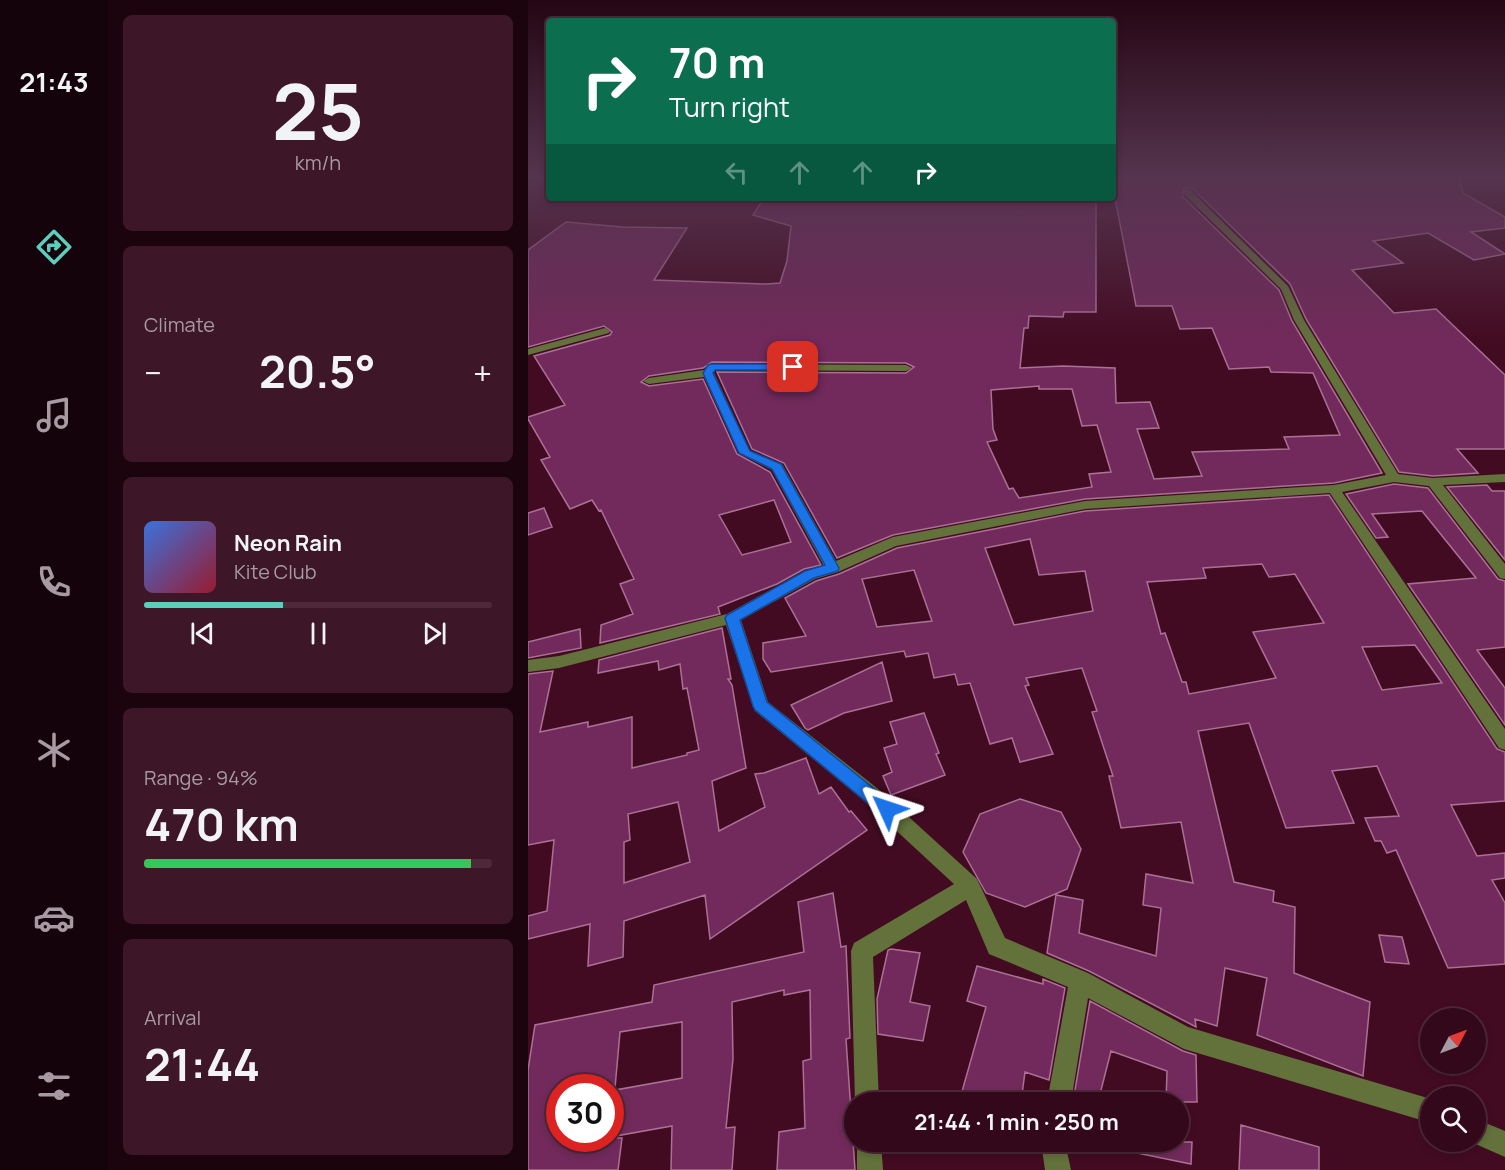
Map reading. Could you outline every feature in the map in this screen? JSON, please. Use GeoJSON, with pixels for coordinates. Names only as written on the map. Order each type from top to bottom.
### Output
{"type":"FeatureCollection","features":[{"type":"Feature","properties":{"kind":"street"},"geometry":{"type":"LineString","coordinates":[[1227,232],[1285,288],[1299,320],[1394,478]]}},
{"type":"Feature","properties":{"kind":"street"},"geometry":{"type":"LineString","coordinates":[[528,352],[605,332]]}},
{"type":"Feature","properties":{"kind":"street"},"geometry":{"type":"LineString","coordinates":[[649,381],[708,373],[712,367],[906,368]]}},
{"type":"Feature","properties":{"kind":"street"},"geometry":{"type":"LineString","coordinates":[[708,373],[745,453],[777,467],[833,568]]}},
{"type":"Feature","properties":{"kind":"street"},"geometry":{"type":"LineString","coordinates":[[528,666],[559,662],[732,618],[810,575],[833,568],[892,542],[1085,505],[1334,489],[1394,478],[1432,482],[1505,478]]}},
{"type":"Feature","properties":{"kind":"street"},"geometry":{"type":"LineString","coordinates":[[1432,482],[1505,574]]}},
{"type":"Feature","properties":{"kind":"street"},"geometry":{"type":"LineString","coordinates":[[1334,489],[1505,743]]}},
{"type":"Feature","properties":{"kind":"street"},"geometry":{"type":"LineString","coordinates":[[732,618],[761,706],[870,794],[970,886],[997,946],[1080,981],[1184,1037],[1420,1108]]}},
{"type":"Feature","properties":{"kind":"street"},"geometry":{"type":"LineString","coordinates":[[867,1092],[862,951],[970,886]]}},
{"type":"Feature","properties":{"kind":"street"},"geometry":{"type":"LineString","coordinates":[[1061,1092],[1080,981]]}},
{"type":"Feature","properties":{"kind":"street"},"geometry":{"type":"LineString","coordinates":[[1486,1135],[1505,1144]]}},
{"type":"Feature","properties":{"kind":"street"},"geometry":{"type":"LineString","coordinates":[[869,1152],[870,1170]]}},
{"type":"Feature","properties":{"kind":"street"},"geometry":{"type":"LineString","coordinates":[[1055,1152],[1058,1170]]}},
{"type":"Feature","properties":{"kind":"building"},"geometry":{"type":"Polygon","coordinates":[[[553,232],[685,232],[654,280],[767,284],[780,283],[787,261],[790,232],[1096,232],[1096,312],[1064,312],[1063,317],[1029,316],[1028,328],[1024,328],[1020,368],[1063,366],[1115,368],[1116,403],[1150,402],[1159,428],[1137,429],[1154,479],[1202,476],[1192,452],[1289,449],[1284,437],[1340,435],[1313,373],[1271,372],[1269,367],[1229,369],[1212,328],[1180,329],[1172,306],[1136,306],[1121,232],[1219,232],[1279,290],[1292,321],[1382,473],[1334,483],[1085,499],[893,535],[837,558],[784,463],[752,449],[717,372],[906,373],[914,367],[906,363],[712,362],[703,368],[649,376],[641,382],[649,386],[703,379],[737,454],[770,472],[821,565],[804,569],[777,584],[718,607],[720,614],[600,643],[601,625],[633,614],[620,584],[634,579],[601,510],[599,511],[592,500],[570,509],[541,460],[550,457],[528,417],[565,405],[534,356],[610,335],[612,332],[604,326],[528,347],[528,250],[553,232]],[[1039,386],[991,390],[993,429],[997,440],[987,442],[1009,489],[1013,488],[1019,498],[1092,487],[1089,474],[1111,472],[1097,425],[1082,426],[1072,389],[1039,389],[1039,386]],[[774,500],[719,515],[742,555],[791,542],[774,500]]]}},
{"type":"Feature","properties":{"kind":"building"},"geometry":{"type":"Polygon","coordinates":[[[1237,232],[1474,232],[1471,232],[1505,254],[1474,260],[1428,233],[1373,241],[1403,263],[1352,270],[1394,313],[1436,309],[1505,375],[1505,449],[1457,449],[1478,473],[1433,476],[1399,472],[1306,319],[1290,284],[1237,232]]]}},
{"type":"Feature","properties":{"kind":"building"},"geometry":{"type":"Polygon","coordinates":[[[1394,484],[1428,488],[1498,579],[1505,581],[1505,647],[1477,650],[1505,688],[1505,725],[1408,584],[1476,578],[1422,511],[1372,514],[1388,537],[1376,538],[1346,494],[1394,484]]]}},
{"type":"Feature","properties":{"kind":"building"},"geometry":{"type":"Polygon","coordinates":[[[1487,485],[1492,491],[1505,491],[1505,560],[1447,487],[1487,485]]]}},
{"type":"Feature","properties":{"kind":"building"},"geometry":{"type":"Polygon","coordinates":[[[1329,495],[1497,749],[1505,752],[1505,801],[1451,805],[1477,856],[1505,853],[1505,878],[1492,880],[1505,903],[1505,964],[1448,968],[1396,850],[1387,853],[1381,841],[1375,841],[1365,818],[1399,816],[1377,766],[1332,771],[1354,823],[1286,828],[1249,723],[1198,731],[1234,882],[1274,891],[1273,902],[1295,907],[1294,973],[1370,1002],[1363,1076],[1257,1035],[1267,978],[1225,968],[1217,1026],[1195,1019],[1196,1027],[1089,971],[1047,953],[1056,895],[1083,900],[1079,933],[1156,956],[1161,908],[1143,905],[1146,874],[1193,883],[1181,822],[1121,828],[1109,776],[1113,776],[1092,712],[1097,711],[1082,668],[1026,678],[1029,685],[1025,686],[1053,754],[1020,762],[1012,738],[990,744],[970,683],[958,685],[955,674],[934,678],[928,653],[906,657],[904,651],[771,672],[763,659],[763,643],[806,636],[785,598],[816,581],[839,574],[897,548],[1085,511],[1329,495]],[[1030,539],[985,548],[1014,625],[1093,611],[1085,571],[1039,575],[1030,539]],[[1262,564],[1203,568],[1206,578],[1147,582],[1161,634],[1165,633],[1182,682],[1186,682],[1189,694],[1276,678],[1253,632],[1324,623],[1295,574],[1269,577],[1262,564]],[[914,570],[862,579],[877,627],[932,621],[914,570]],[[1415,645],[1362,647],[1382,690],[1442,683],[1415,645]]]}},
{"type":"Feature","properties":{"kind":"building"},"geometry":{"type":"Polygon","coordinates":[[[544,508],[552,527],[528,535],[528,513],[544,508]]]}},
{"type":"Feature","properties":{"kind":"building"},"geometry":{"type":"Polygon","coordinates":[[[722,628],[731,679],[728,679],[732,685],[746,768],[712,781],[719,831],[765,807],[755,774],[806,758],[819,794],[831,787],[849,812],[851,811],[867,830],[710,939],[705,895],[624,921],[623,957],[588,966],[590,924],[528,939],[528,916],[547,911],[554,840],[528,845],[528,674],[553,671],[540,732],[588,722],[588,727],[632,717],[632,768],[699,750],[687,688],[683,689],[680,664],[659,670],[658,661],[598,673],[599,660],[722,628]],[[678,802],[628,814],[630,840],[624,842],[624,883],[690,862],[678,802]]]}},
{"type":"Feature","properties":{"kind":"building"},"geometry":{"type":"Polygon","coordinates":[[[580,629],[581,648],[528,658],[528,642],[580,629]]]}},
{"type":"Feature","properties":{"kind":"building"},"geometry":{"type":"Polygon","coordinates":[[[882,662],[892,701],[844,713],[808,730],[805,728],[791,705],[882,662]]]}},
{"type":"Feature","properties":{"kind":"building"},"geometry":{"type":"Polygon","coordinates":[[[924,713],[945,775],[891,795],[883,776],[892,772],[884,748],[897,744],[890,722],[924,713]]]}},
{"type":"Feature","properties":{"kind":"building"},"geometry":{"type":"Polygon","coordinates":[[[1020,799],[1061,812],[1081,849],[1067,889],[1025,907],[986,893],[963,852],[980,814],[1020,799]]]}},
{"type":"Feature","properties":{"kind":"building"},"geometry":{"type":"Polygon","coordinates":[[[833,893],[841,947],[846,946],[850,1038],[846,1039],[850,1092],[844,1092],[844,1152],[854,1152],[855,1170],[777,1170],[779,1132],[805,1128],[803,1061],[811,1059],[810,990],[784,995],[784,990],[732,1002],[733,1059],[726,1128],[735,1127],[732,1170],[671,1170],[672,1126],[624,1135],[624,1088],[682,1078],[682,1022],[620,1032],[616,1074],[546,1074],[546,1152],[620,1152],[618,1170],[528,1170],[528,1070],[535,1025],[652,1002],[654,985],[804,952],[798,902],[833,893]]]}},
{"type":"Feature","properties":{"kind":"building"},"geometry":{"type":"Polygon","coordinates":[[[1379,935],[1402,937],[1409,964],[1385,962],[1379,935]]]}},
{"type":"Feature","properties":{"kind":"building"},"geometry":{"type":"Polygon","coordinates":[[[888,950],[920,953],[910,1002],[930,1006],[923,1041],[878,1034],[877,999],[888,950]]]}},
{"type":"Feature","properties":{"kind":"building"},"geometry":{"type":"Polygon","coordinates":[[[977,966],[1043,984],[1043,979],[1065,988],[1049,1080],[1025,1072],[1022,1092],[962,1092],[986,1007],[967,1001],[977,966]]]}},
{"type":"Feature","properties":{"kind":"building"},"geometry":{"type":"Polygon","coordinates":[[[1090,1001],[1183,1051],[1196,1055],[1197,1102],[1189,1102],[1189,1092],[1166,1092],[1167,1071],[1111,1051],[1101,1092],[1075,1092],[1090,1001]]]}},
{"type":"Feature","properties":{"kind":"building"},"geometry":{"type":"Polygon","coordinates":[[[1241,1125],[1319,1147],[1319,1170],[1239,1170],[1241,1125]]]}},
{"type":"Feature","properties":{"kind":"building"},"geometry":{"type":"Polygon","coordinates":[[[1189,1142],[1192,1142],[1191,1164],[1132,1152],[1189,1152],[1189,1142]]]}},
{"type":"Feature","properties":{"kind":"route"},"geometry":{"type":"LineString","coordinates":[[793,367],[712,367],[708,373],[745,453],[777,467],[833,568],[810,575],[732,618],[761,706],[887,809]]}}]}
